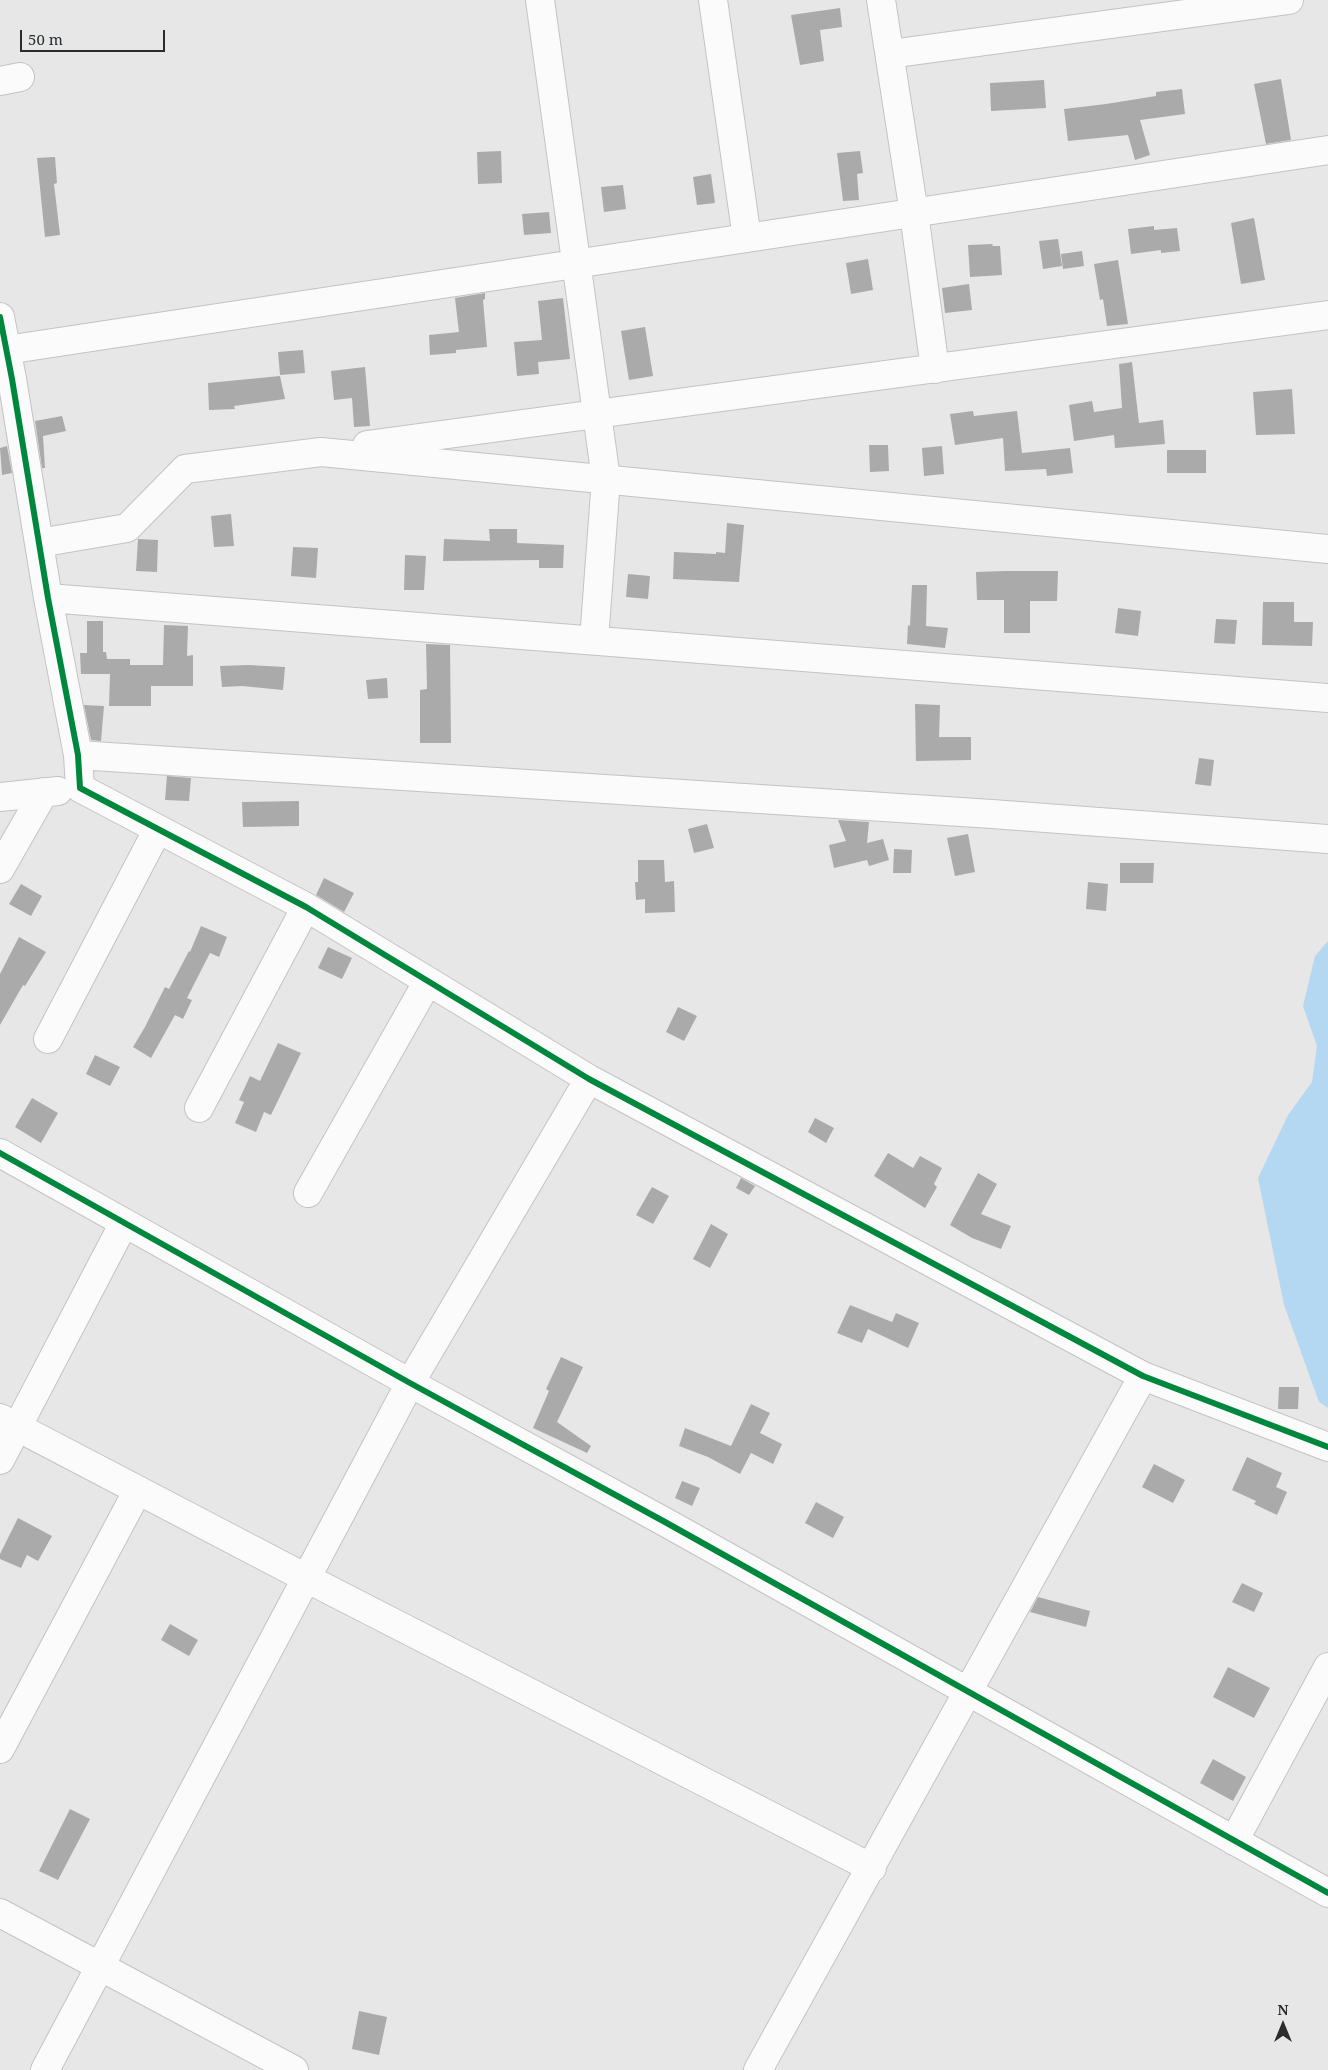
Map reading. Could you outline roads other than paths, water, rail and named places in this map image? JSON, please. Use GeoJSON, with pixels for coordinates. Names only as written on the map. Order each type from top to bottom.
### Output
{"type":"FeatureCollection","features":[{"type":"Feature","properties":{"kind":"street"},"geometry":{"type":"LineString","coordinates":[[540,0],[576,264],[599,414],[606,479],[594,640]]}},
{"type":"Feature","properties":{"kind":"street"},"geometry":{"type":"LineString","coordinates":[[713,0],[747,238]]}},
{"type":"Feature","properties":{"kind":"street"},"geometry":{"type":"LineString","coordinates":[[881,0],[914,213],[935,369]]}},
{"type":"Feature","properties":{"kind":"street"},"geometry":{"type":"LineString","coordinates":[[890,54],[1289,0]]}},
{"type":"Feature","properties":{"kind":"street"},"geometry":{"type":"LineString","coordinates":[[6,350],[1328,150]]}},
{"type":"Feature","properties":{"kind":"street"},"geometry":{"type":"LineString","coordinates":[[39,543],[127,528],[185,470],[1328,314]]}},
{"type":"Feature","properties":{"kind":"street"},"geometry":{"type":"LineString","coordinates":[[0,317],[6,350],[8,404],[39,543],[78,755],[80,788]]}},
{"type":"Feature","properties":{"kind":"street"},"geometry":{"type":"LineString","coordinates":[[321,452],[1328,549]]}},
{"type":"Feature","properties":{"kind":"street"},"geometry":{"type":"LineString","coordinates":[[48,598],[1328,698]]}},
{"type":"Feature","properties":{"kind":"street"},"geometry":{"type":"LineString","coordinates":[[78,755],[992,814],[1328,839]]}},
{"type":"Feature","properties":{"kind":"street"},"geometry":{"type":"LineString","coordinates":[[0,797],[80,788],[306,907],[590,1079],[1143,1376],[1328,1447]]}},
{"type":"Feature","properties":{"kind":"street"},"geometry":{"type":"LineString","coordinates":[[0,869],[44,792]]}},
{"type":"Feature","properties":{"kind":"street"},"geometry":{"type":"LineString","coordinates":[[48,1039],[158,829]]}},
{"type":"Feature","properties":{"kind":"street"},"geometry":{"type":"LineString","coordinates":[[198,1108],[306,907]]}},
{"type":"Feature","properties":{"kind":"street"},"geometry":{"type":"LineString","coordinates":[[308,1193],[428,981]]}},
{"type":"Feature","properties":{"kind":"street"},"geometry":{"type":"LineString","coordinates":[[45,2070],[410,1382],[590,1079]]}},
{"type":"Feature","properties":{"kind":"street"},"geometry":{"type":"LineString","coordinates":[[0,1153],[1328,1893]]}},
{"type":"Feature","properties":{"kind":"street"},"geometry":{"type":"LineString","coordinates":[[0,1460],[9,1422],[124,1223]]}},
{"type":"Feature","properties":{"kind":"street"},"geometry":{"type":"LineString","coordinates":[[758,2070],[872,1868],[967,1691],[1143,1376]]}},
{"type":"Feature","properties":{"kind":"street"},"geometry":{"type":"LineString","coordinates":[[9,1422],[306,1578],[872,1868]]}},
{"type":"Feature","properties":{"kind":"street"},"geometry":{"type":"LineString","coordinates":[[0,1749],[138,1490]]}},
{"type":"Feature","properties":{"kind":"street"},"geometry":{"type":"LineString","coordinates":[[1234,1841],[1328,1667]]}},
{"type":"Feature","properties":{"kind":"street"},"geometry":{"type":"LineString","coordinates":[[0,1914],[100,1967],[264,2063],[294,2070]]}},
{"type":"Feature","properties":{"kind":"water"},"geometry":{"type":"Polygon","coordinates":[[[1328,941],[1328,1408],[1319,1402],[1284,1305],[1258,1178],[1288,1115],[1312,1082],[1317,1046],[1303,1006],[1315,956],[1328,941]]]}}]}
